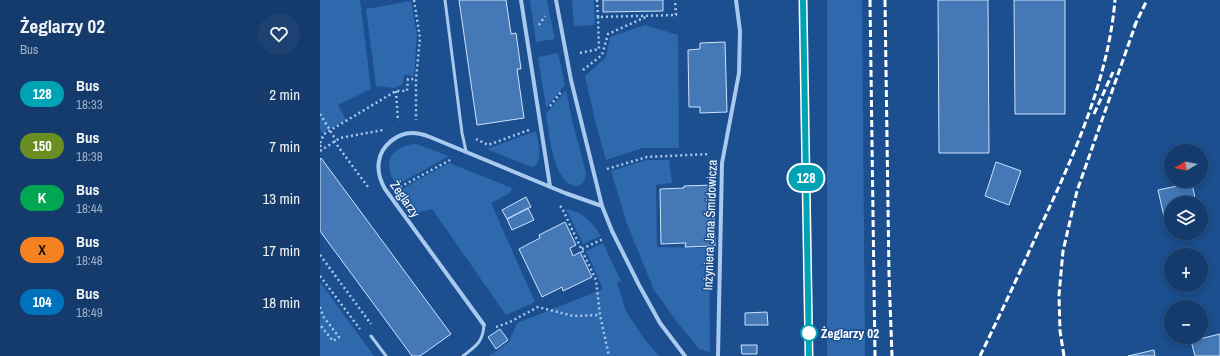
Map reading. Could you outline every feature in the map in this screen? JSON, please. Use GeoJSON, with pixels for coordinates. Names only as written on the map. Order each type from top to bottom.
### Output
{"type":"FeatureCollection","features":[{"type":"Feature","properties":{"kind":"street"},"geometry":{"type":"LineString","coordinates":[[521,0],[550,186]]}},
{"type":"Feature","properties":{"kind":"street"},"geometry":{"type":"LineString","coordinates":[[556,0],[573,87],[602,206],[612,231],[660,323],[685,356]]}},
{"type":"Feature","properties":{"kind":"street","name":"Inżyniera Jana Śmidowicza"},"geometry":{"type":"LineString","coordinates":[[718,356],[722,163],[739,73],[740,31],[736,0]]}},
{"type":"Feature","properties":{"kind":"street"},"geometry":{"type":"LineString","coordinates":[[803,0],[810,356]]}},
{"type":"Feature","properties":{"kind":"street","name":"Żeglarzy"},"geometry":{"type":"LineString","coordinates":[[484,325],[384,188],[380,180],[378,161],[388,144],[404,134],[421,134],[602,206]]}},
{"type":"Feature","properties":{"kind":"lane"},"geometry":{"type":"LineString","coordinates":[[445,0],[462,133],[466,151]]}},
{"type":"Feature","properties":{"kind":"lane"},"geometry":{"type":"LineString","coordinates":[[463,356],[477,345],[483,336],[484,325]]}},
{"type":"Feature","properties":{"kind":"lane"},"geometry":{"type":"LineString","coordinates":[[371,336],[386,356]]}},
{"type":"Feature","properties":{"kind":"path"},"geometry":{"type":"LineString","coordinates":[[414,0],[420,38]]}},
{"type":"Feature","properties":{"kind":"path"},"geometry":{"type":"LineString","coordinates":[[577,54],[599,49],[597,0]]}},
{"type":"Feature","properties":{"kind":"path"},"geometry":{"type":"LineString","coordinates":[[598,17],[676,15],[675,0]]}},
{"type":"Feature","properties":{"kind":"path"},"geometry":{"type":"LineString","coordinates":[[527,40],[547,13]]}},
{"type":"Feature","properties":{"kind":"path"},"geometry":{"type":"LineString","coordinates":[[581,72],[602,55],[608,34],[648,16]]}},
{"type":"Feature","properties":{"kind":"path"},"geometry":{"type":"LineString","coordinates":[[388,127],[382,130],[336,140],[321,150],[320,144],[324,134],[396,91],[407,91],[408,79],[416,79]]}},
{"type":"Feature","properties":{"kind":"path"},"geometry":{"type":"LineString","coordinates":[[546,111],[565,87]]}},
{"type":"Feature","properties":{"kind":"path"},"geometry":{"type":"LineString","coordinates":[[396,91],[398,121]]}},
{"type":"Feature","properties":{"kind":"path"},"geometry":{"type":"LineString","coordinates":[[320,114],[336,140]]}},
{"type":"Feature","properties":{"kind":"path"},"geometry":{"type":"LineString","coordinates":[[410,121],[415,120]]}},
{"type":"Feature","properties":{"kind":"path"},"geometry":{"type":"LineString","coordinates":[[393,124],[398,121],[404,121]]}},
{"type":"Feature","properties":{"kind":"path"},"geometry":{"type":"LineString","coordinates":[[606,169],[647,157],[713,154]]}},
{"type":"Feature","properties":{"kind":"path"},"geometry":{"type":"LineString","coordinates":[[399,187],[449,160],[456,162]]}},
{"type":"Feature","properties":{"kind":"path"},"geometry":{"type":"LineString","coordinates":[[556,205],[562,208],[596,280],[600,315],[608,356]]}},
{"type":"Feature","properties":{"kind":"path"},"geometry":{"type":"LineString","coordinates":[[582,249],[604,238]]}},
{"type":"Feature","properties":{"kind":"path"},"geometry":{"type":"LineString","coordinates":[[320,255],[373,326],[368,329]]}},
{"type":"Feature","properties":{"kind":"path"},"geometry":{"type":"LineString","coordinates":[[320,276],[363,333]]}},
{"type":"Feature","properties":{"kind":"path"},"geometry":{"type":"LineString","coordinates":[[320,306],[323,316],[339,337],[333,341],[320,324]]}},
{"type":"Feature","properties":{"kind":"path"},"geometry":{"type":"LineString","coordinates":[[510,322],[538,307],[572,316],[600,315]]}},
{"type":"Feature","properties":{"kind":"shaded area"},"geometry":{"type":"Polygon","coordinates":[[[320,0],[360,0],[371,89],[338,105],[346,120],[322,133],[320,129],[320,0]]]}},
{"type":"Feature","properties":{"kind":"shaded area"},"geometry":{"type":"Polygon","coordinates":[[[530,0],[547,0],[555,39],[536,42],[530,0]]]}},
{"type":"Feature","properties":{"kind":"shaded area"},"geometry":{"type":"Polygon","coordinates":[[[572,0],[594,0],[595,25],[574,26],[572,0]]]}},
{"type":"Feature","properties":{"kind":"shaded area"},"geometry":{"type":"Polygon","coordinates":[[[827,0],[862,0],[865,356],[827,356],[827,0]]]}},
{"type":"Feature","properties":{"kind":"shaded area"},"geometry":{"type":"Polygon","coordinates":[[[411,1],[417,35],[414,76],[404,75],[403,84],[394,88],[376,86],[366,9],[411,1]]]}},
{"type":"Feature","properties":{"kind":"shaded area"},"geometry":{"type":"Polygon","coordinates":[[[645,25],[678,35],[679,148],[643,148],[606,160],[585,76],[606,57],[610,37],[645,25]]]}},
{"type":"Feature","properties":{"kind":"shaded area"},"geometry":{"type":"Polygon","coordinates":[[[558,53],[565,85],[546,108],[538,57],[558,53]]]}},
{"type":"Feature","properties":{"kind":"shaded area"},"geometry":{"type":"Polygon","coordinates":[[[566,90],[586,173],[584,182],[579,186],[570,184],[563,178],[558,169],[551,145],[546,114],[566,90]]]}},
{"type":"Feature","properties":{"kind":"shaded area"},"geometry":{"type":"Polygon","coordinates":[[[536,131],[539,145],[539,155],[536,164],[533,167],[487,149],[536,131]]]}},
{"type":"Feature","properties":{"kind":"shaded area"},"geometry":{"type":"Polygon","coordinates":[[[416,144],[449,156],[397,185],[392,178],[390,170],[389,164],[391,158],[400,148],[416,144]]]}},
{"type":"Feature","properties":{"kind":"shaded area"},"geometry":{"type":"Polygon","coordinates":[[[647,160],[669,160],[672,183],[656,185],[657,247],[709,248],[710,352],[699,349],[654,290],[627,224],[611,171],[647,160]]]}},
{"type":"Feature","properties":{"kind":"shaded area"},"geometry":{"type":"Polygon","coordinates":[[[449,163],[512,188],[510,193],[491,203],[535,302],[506,315],[432,209],[416,213],[400,190],[449,163]]]}},
{"type":"Feature","properties":{"kind":"shaded area"},"geometry":{"type":"Polygon","coordinates":[[[566,209],[577,212],[586,218],[601,236],[583,244],[566,209]]]}},
{"type":"Feature","properties":{"kind":"shaded area"},"geometry":{"type":"Polygon","coordinates":[[[603,243],[621,281],[617,283],[626,311],[645,340],[659,356],[489,356],[509,342],[517,323],[603,289],[586,251],[603,243]]]}},
{"type":"Feature","properties":{"kind":"shaded area"},"geometry":{"type":"Polygon","coordinates":[[[320,282],[374,356],[320,356],[320,282]]]}},
{"type":"Feature","properties":{"kind":"building"},"geometry":{"type":"Polygon","coordinates":[[[459,0],[506,0],[511,34],[516,33],[521,69],[517,69],[524,118],[477,125],[459,0]]]}},
{"type":"Feature","properties":{"kind":"building"},"geometry":{"type":"Polygon","coordinates":[[[603,0],[663,0],[663,11],[603,12],[603,0]]]}},
{"type":"Feature","properties":{"kind":"building"},"geometry":{"type":"Polygon","coordinates":[[[938,0],[988,0],[989,153],[939,153],[938,0]]]}},
{"type":"Feature","properties":{"kind":"building"},"geometry":{"type":"Polygon","coordinates":[[[1014,0],[1065,0],[1065,114],[1015,114],[1014,0]]]}},
{"type":"Feature","properties":{"kind":"building"},"geometry":{"type":"Polygon","coordinates":[[[725,42],[727,112],[700,113],[700,107],[689,107],[688,50],[700,49],[700,43],[725,42]]]}},
{"type":"Feature","properties":{"kind":"building"},"geometry":{"type":"Polygon","coordinates":[[[321,158],[451,334],[420,356],[412,356],[320,231],[321,158]]]}},
{"type":"Feature","properties":{"kind":"building"},"geometry":{"type":"Polygon","coordinates":[[[996,162],[1021,171],[1009,205],[985,196],[996,162]]]}},
{"type":"Feature","properties":{"kind":"building"},"geometry":{"type":"Polygon","coordinates":[[[713,185],[715,246],[685,247],[686,243],[661,244],[660,189],[713,185]]]}},
{"type":"Feature","properties":{"kind":"building"},"geometry":{"type":"Polygon","coordinates":[[[1168,188],[1193,188],[1195,196],[1164,196],[1164,217],[1158,190],[1168,188]]]}},
{"type":"Feature","properties":{"kind":"building"},"geometry":{"type":"Polygon","coordinates":[[[526,197],[531,207],[507,219],[502,210],[526,197]]]}},
{"type":"Feature","properties":{"kind":"building"},"geometry":{"type":"Polygon","coordinates":[[[528,208],[534,220],[512,230],[507,219],[528,208]]]}},
{"type":"Feature","properties":{"kind":"building"},"geometry":{"type":"Polygon","coordinates":[[[565,222],[576,245],[570,248],[573,256],[580,252],[592,277],[563,291],[562,287],[542,297],[519,249],[540,238],[539,235],[565,222]]]}},
{"type":"Feature","properties":{"kind":"building"},"geometry":{"type":"Polygon","coordinates":[[[767,312],[768,325],[745,325],[745,313],[767,312]]]}},
{"type":"Feature","properties":{"kind":"building"},"geometry":{"type":"Polygon","coordinates":[[[500,329],[508,340],[496,349],[488,337],[500,329]]]}},
{"type":"Feature","properties":{"kind":"building"},"geometry":{"type":"Polygon","coordinates":[[[1220,334],[1220,356],[1195,356],[1192,344],[1208,344],[1208,337],[1220,334]]]}},
{"type":"Feature","properties":{"kind":"building"},"geometry":{"type":"Polygon","coordinates":[[[741,345],[757,345],[757,354],[742,354],[741,345]]]}},
{"type":"Feature","properties":{"kind":"building"},"geometry":{"type":"Polygon","coordinates":[[[1154,350],[1155,356],[1128,356],[1154,350]]]}},
{"type":"Feature","properties":{"kind":"railway"},"geometry":{"type":"LineString","coordinates":[[870,0],[875,356]]}},
{"type":"Feature","properties":{"kind":"railway"},"geometry":{"type":"LineString","coordinates":[[885,0],[889,274],[892,356]]}},
{"type":"Feature","properties":{"kind":"railway"},"geometry":{"type":"LineString","coordinates":[[980,356],[1063,176],[1087,119],[1105,61],[1115,0]]}},
{"type":"Feature","properties":{"kind":"railway"},"geometry":{"type":"LineString","coordinates":[[1134,27],[1147,0]]}},
{"type":"Feature","properties":{"kind":"railway"},"geometry":{"type":"LineString","coordinates":[[1064,356],[1060,331],[1059,295],[1063,251],[1077,191],[1136,23]]}},
{"type":"Feature","properties":{"kind":"railway"},"geometry":{"type":"LineString","coordinates":[[1094,114],[1113,72]]}},
{"type":"Feature","properties":{"kind":"bus line","name":"128"},"geometry":{"type":"LineString","coordinates":[[803,0],[809,356]]}},
{"type":"Feature","properties":{"kind":"place","name":"Żeglarzy 02"},"geometry":{"type":"Point","coordinates":[809,333]}}]}
